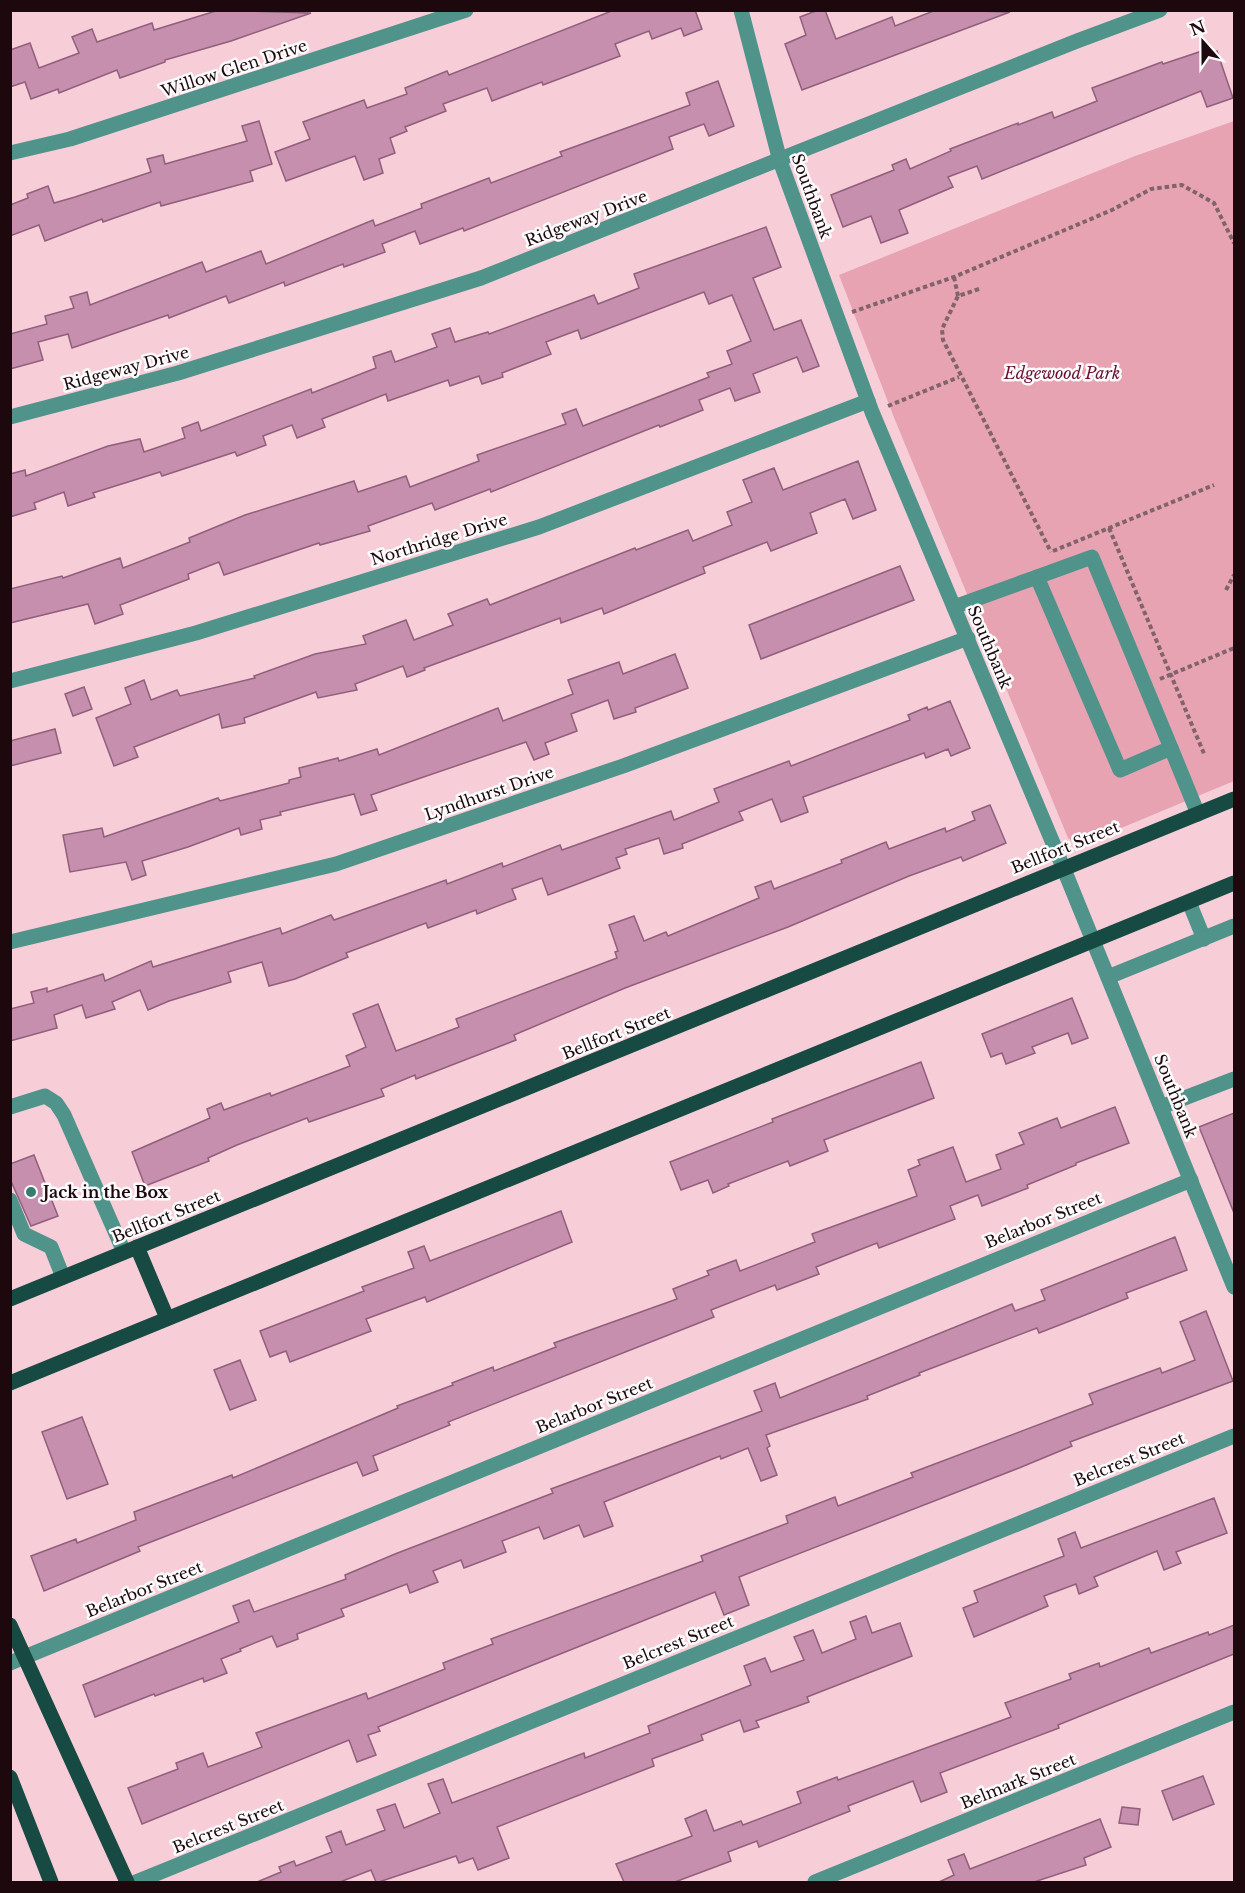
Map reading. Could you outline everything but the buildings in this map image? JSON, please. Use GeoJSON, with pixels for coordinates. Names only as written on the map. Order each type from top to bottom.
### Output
{"type":"FeatureCollection","features":[{"type":"Feature","properties":{"kind":"main road","name":"Bellfort Street"},"geometry":{"type":"LineString","coordinates":[[10,1299],[1234,799]]}},
{"type":"Feature","properties":{"kind":"main road"},"geometry":{"type":"LineString","coordinates":[[10,1383],[1234,883]]}},
{"type":"Feature","properties":{"kind":"main road"},"geometry":{"type":"LineString","coordinates":[[130,1250],[167,1318]]}},
{"type":"Feature","properties":{"kind":"main road"},"geometry":{"type":"LineString","coordinates":[[10,1625],[17,1661],[127,1882]]}},
{"type":"Feature","properties":{"kind":"main road"},"geometry":{"type":"LineString","coordinates":[[10,1777],[51,1882]]}},
{"type":"Feature","properties":{"kind":"street","name":"Willow Glen Drive"},"geometry":{"type":"LineString","coordinates":[[10,153],[70,140],[466,10]]}},
{"type":"Feature","properties":{"kind":"street","name":"Southbank"},"geometry":{"type":"LineString","coordinates":[[741,10],[780,161],[870,407],[968,638],[1234,1284]]}},
{"type":"Feature","properties":{"kind":"street","name":"Ridgeway Drive"},"geometry":{"type":"LineString","coordinates":[[10,417],[178,373],[481,278],[1160,10]]}},
{"type":"Feature","properties":{"kind":"street","name":"Northridge Drive"},"geometry":{"type":"LineString","coordinates":[[10,681],[196,633],[539,527],[870,407]]}},
{"type":"Feature","properties":{"kind":"street"},"geometry":{"type":"LineString","coordinates":[[954,607],[1092,557],[1198,814]]}},
{"type":"Feature","properties":{"kind":"street"},"geometry":{"type":"LineString","coordinates":[[1037,577],[1120,770],[1171,748]]}},
{"type":"Feature","properties":{"kind":"street","name":"Lyndhurst Drive"},"geometry":{"type":"LineString","coordinates":[[10,942],[336,864],[623,766],[968,638]]}},
{"type":"Feature","properties":{"kind":"street"},"geometry":{"type":"LineString","coordinates":[[1189,902],[1204,939]]}},
{"type":"Feature","properties":{"kind":"street"},"geometry":{"type":"LineString","coordinates":[[1108,977],[1234,927]]}},
{"type":"Feature","properties":{"kind":"street"},"geometry":{"type":"LineString","coordinates":[[1161,1107],[1234,1079]]}},
{"type":"Feature","properties":{"kind":"street"},"geometry":{"type":"LineString","coordinates":[[10,1107],[45,1096],[56,1103],[130,1250]]}},
{"type":"Feature","properties":{"kind":"street","name":"Belarbor Street"},"geometry":{"type":"LineString","coordinates":[[17,1661],[1191,1180]]}},
{"type":"Feature","properties":{"kind":"street"},"geometry":{"type":"LineString","coordinates":[[10,1200],[24,1234],[51,1247],[63,1277]]}},
{"type":"Feature","properties":{"kind":"street","name":"Belcrest Street"},"geometry":{"type":"LineString","coordinates":[[136,1882],[1234,1436]]}},
{"type":"Feature","properties":{"kind":"street","name":"Belmark Street"},"geometry":{"type":"LineString","coordinates":[[815,1882],[1234,1712]]}},
{"type":"Feature","properties":{"kind":"path"},"geometry":{"type":"LineString","coordinates":[[838,317],[954,277],[1112,210],[1151,189],[1182,185],[1214,203],[1234,243]]}},
{"type":"Feature","properties":{"kind":"path"},"geometry":{"type":"LineString","coordinates":[[954,277],[958,296],[942,329],[943,340],[959,377],[1051,552]]}},
{"type":"Feature","properties":{"kind":"path"},"geometry":{"type":"LineString","coordinates":[[958,296],[979,289]]}},
{"type":"Feature","properties":{"kind":"path"},"geometry":{"type":"LineString","coordinates":[[870,407],[959,377]]}},
{"type":"Feature","properties":{"kind":"path"},"geometry":{"type":"LineString","coordinates":[[1041,556],[1214,485]]}},
{"type":"Feature","properties":{"kind":"path"},"geometry":{"type":"LineString","coordinates":[[1109,528],[1205,756]]}},
{"type":"Feature","properties":{"kind":"path"},"geometry":{"type":"LineString","coordinates":[[1226,590],[1234,575]]}},
{"type":"Feature","properties":{"kind":"path"},"geometry":{"type":"LineString","coordinates":[[1144,686],[1234,648]]}},
{"type":"Feature","properties":{"kind":"green space","name":"Edgewood Park"},"geometry":{"type":"Polygon","coordinates":[[[1234,121],[1234,781],[1078,846],[1068,838],[895,420],[839,275],[1135,156],[1234,121]]]}},
{"type":"Feature","properties":{"kind":"place","name":"Jack in the Box"},"geometry":{"type":"Point","coordinates":[31,1192]}}]}
